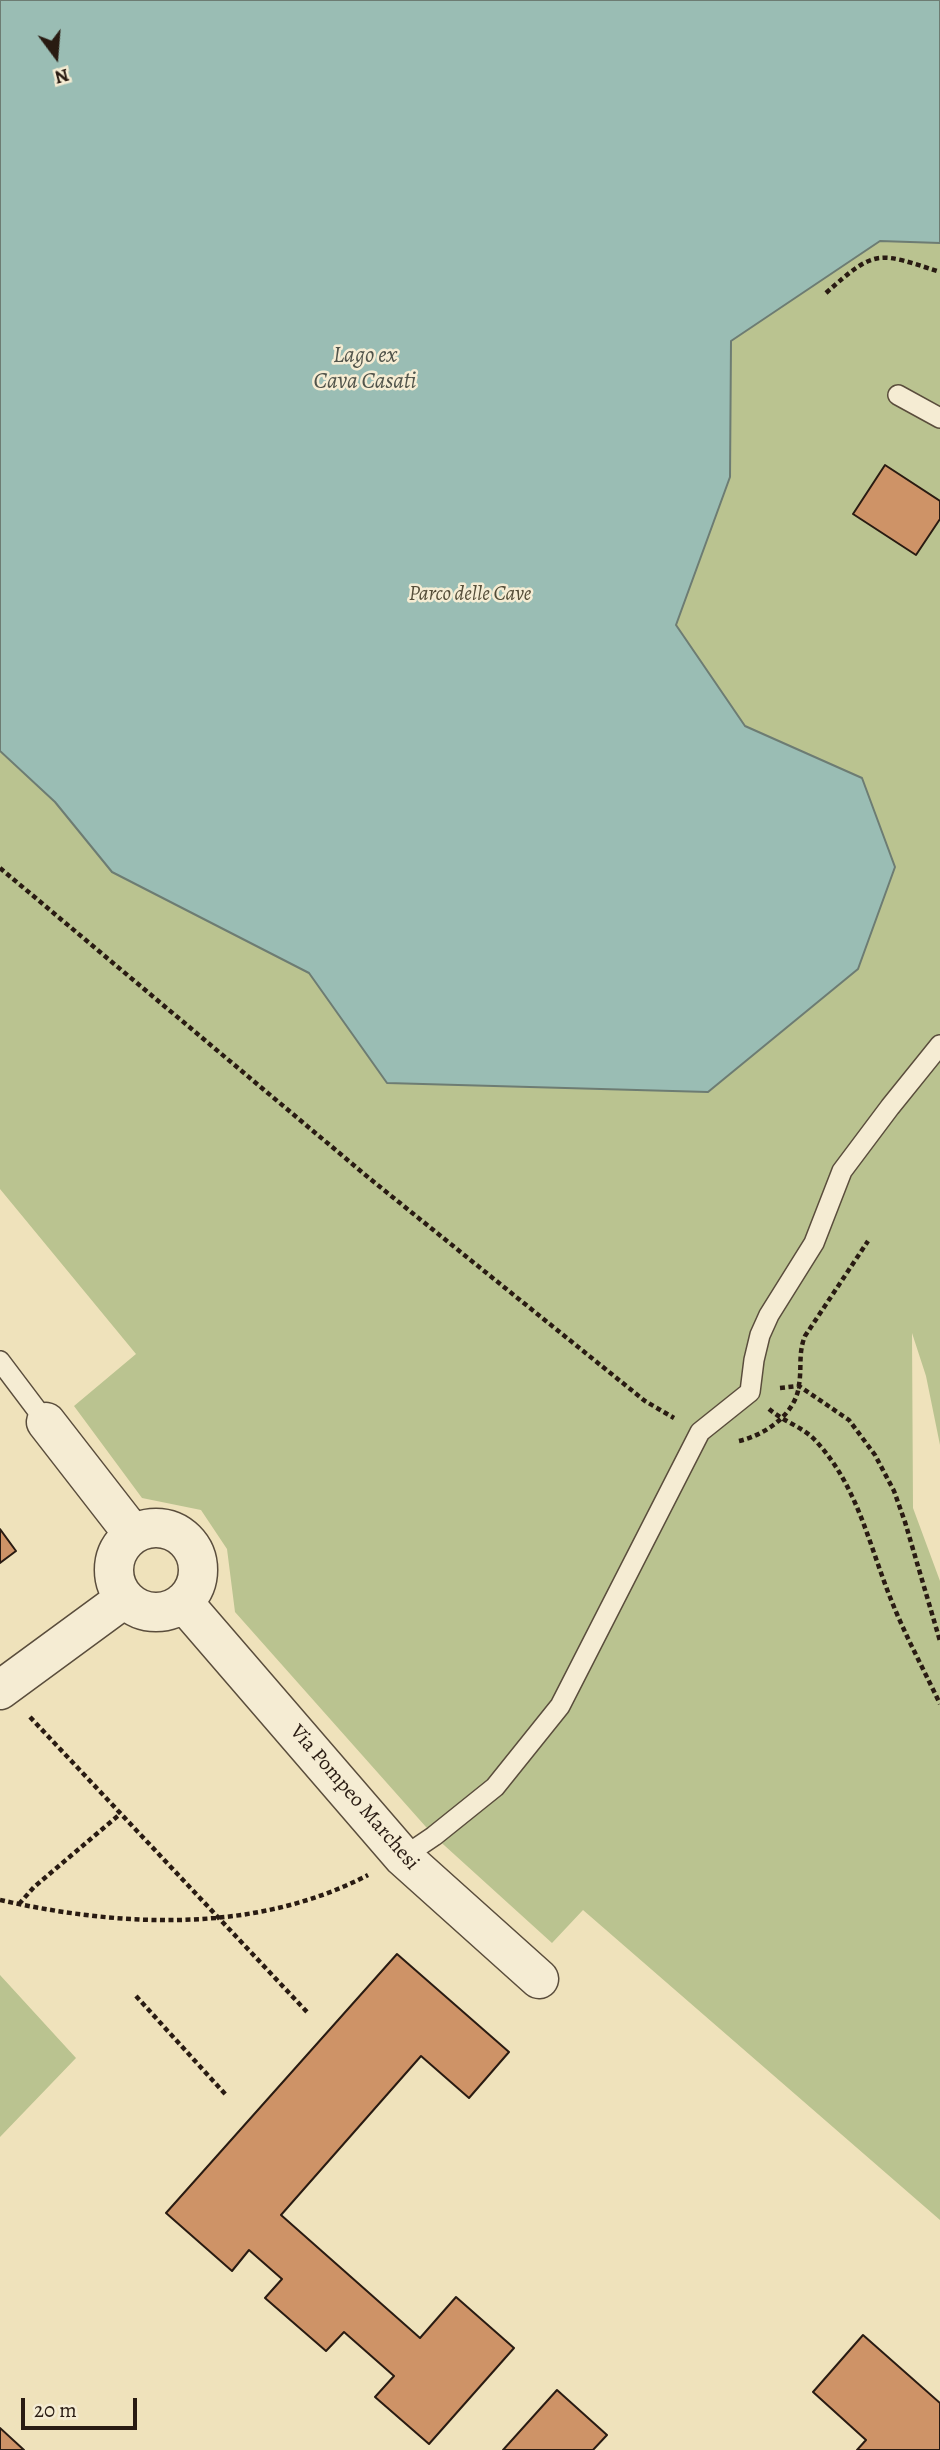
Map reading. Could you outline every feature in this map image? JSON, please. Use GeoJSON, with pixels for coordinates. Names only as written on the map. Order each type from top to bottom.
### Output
{"type":"FeatureCollection","features":[{"type":"Feature","properties":{"kind":"street"},"geometry":{"type":"LineString","coordinates":[[46,1422],[133,1534]]}},
{"type":"Feature","properties":{"kind":"street"},"geometry":{"type":"LineString","coordinates":[[157,1527],[170,1529],[190,1544],[198,1569],[191,1593],[183,1602],[164,1612],[153,1612],[142,1610],[124,1599],[114,1580],[114,1559],[124,1541],[133,1534],[157,1527]]}},
{"type":"Feature","properties":{"kind":"street"},"geometry":{"type":"LineString","coordinates":[[12,1700],[124,1599]]}},
{"type":"Feature","properties":{"kind":"street","name":"Via Pompeo Marchesi"},"geometry":{"type":"LineString","coordinates":[[183,1602],[403,1857],[539,1979]]}},
{"type":"Feature","properties":{"kind":"lane"},"geometry":{"type":"LineString","coordinates":[[898,395],[940,418]]}},
{"type":"Feature","properties":{"kind":"lane"},"geometry":{"type":"LineString","coordinates":[[403,1857],[495,1787],[560,1706],[700,1432],[750,1392],[760,1335],[769,1315],[814,1243],[842,1171],[940,1045]]}},
{"type":"Feature","properties":{"kind":"lane"},"geometry":{"type":"LineString","coordinates":[[0,1361],[46,1422]]}},
{"type":"Feature","properties":{"kind":"path"},"geometry":{"type":"LineString","coordinates":[[826,293],[869,259],[897,259],[940,272]]}},
{"type":"Feature","properties":{"kind":"path"},"geometry":{"type":"LineString","coordinates":[[0,868],[369,1178],[634,1393],[700,1432]]}},
{"type":"Feature","properties":{"kind":"path"},"geometry":{"type":"LineString","coordinates":[[867,1241],[805,1336],[800,1350],[799,1386],[790,1408],[780,1419],[813,1437],[844,1478],[865,1522],[892,1602],[940,1704]]}},
{"type":"Feature","properties":{"kind":"path"},"geometry":{"type":"LineString","coordinates":[[750,1392],[799,1386],[849,1420],[876,1455],[894,1491],[905,1522],[940,1641]]}},
{"type":"Feature","properties":{"kind":"path"},"geometry":{"type":"LineString","coordinates":[[12,1700],[307,2012]]}},
{"type":"Feature","properties":{"kind":"path"},"geometry":{"type":"LineString","coordinates":[[18,1905],[34,1887],[120,1814]]}},
{"type":"Feature","properties":{"kind":"path"},"geometry":{"type":"LineString","coordinates":[[0,1900],[89,1916],[151,1921],[216,1918],[276,1910],[340,1889],[403,1857]]}},
{"type":"Feature","properties":{"kind":"path"},"geometry":{"type":"LineString","coordinates":[[136,1996],[226,2095]]}},
{"type":"Feature","properties":{"kind":"green space","name":"Parco delle Cave"},"geometry":{"type":"Polygon","coordinates":[[[0,0],[940,0],[940,1445],[926,1376],[912,1333],[913,1508],[940,1581],[940,2220],[583,1910],[552,1943],[434,1836],[235,1612],[227,1549],[201,1510],[142,1498],[74,1406],[136,1354],[0,1189],[0,0]]]}},
{"type":"Feature","properties":{"kind":"green space"},"geometry":{"type":"Polygon","coordinates":[[[0,1975],[76,2058],[0,2137],[0,1975]]]}},
{"type":"Feature","properties":{"kind":"water","name":"Lago ex Cava Casati"},"geometry":{"type":"Polygon","coordinates":[[[0,0],[940,0],[940,243],[880,241],[731,341],[730,477],[676,625],[745,726],[862,778],[895,867],[858,969],[708,1092],[387,1083],[309,973],[112,872],[55,802],[0,751],[0,0]]]}},
{"type":"Feature","properties":{"kind":"building"},"geometry":{"type":"Polygon","coordinates":[[[885,465],[940,501],[940,519],[916,555],[853,514],[885,465]]]}},
{"type":"Feature","properties":{"kind":"building"},"geometry":{"type":"Polygon","coordinates":[[[0,1529],[16,1551],[0,1563],[0,1529]]]}},
{"type":"Feature","properties":{"kind":"building"},"geometry":{"type":"Polygon","coordinates":[[[397,1954],[509,2052],[469,2098],[421,2056],[281,2215],[420,2338],[456,2297],[514,2348],[429,2444],[375,2397],[394,2376],[344,2332],[326,2351],[265,2298],[282,2279],[249,2250],[232,2271],[166,2213],[397,1954]]]}},
{"type":"Feature","properties":{"kind":"building"},"geometry":{"type":"Polygon","coordinates":[[[863,2335],[940,2403],[940,2450],[857,2450],[866,2440],[813,2392],[863,2335]]]}},
{"type":"Feature","properties":{"kind":"building"},"geometry":{"type":"Polygon","coordinates":[[[557,2390],[607,2435],[593,2450],[503,2450],[557,2390]]]}},
{"type":"Feature","properties":{"kind":"building"},"geometry":{"type":"Polygon","coordinates":[[[0,2428],[24,2450],[0,2450],[0,2428]]]}}]}
